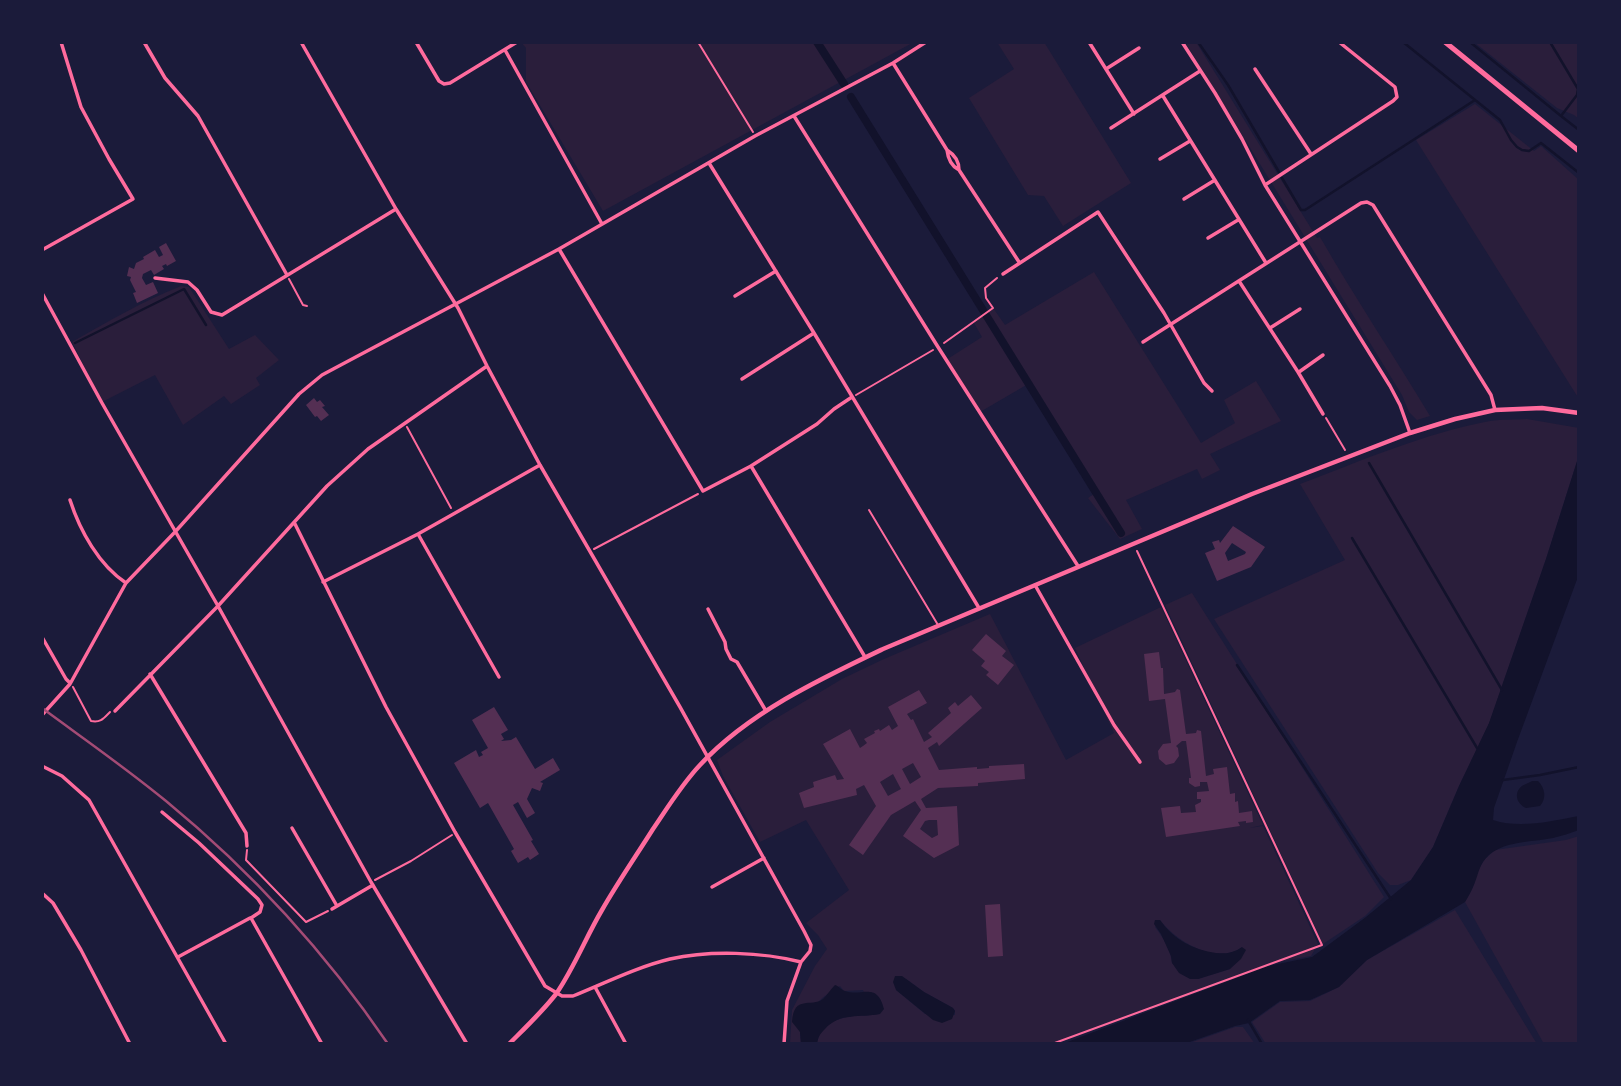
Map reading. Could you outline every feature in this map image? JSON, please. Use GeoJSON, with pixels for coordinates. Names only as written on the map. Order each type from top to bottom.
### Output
{"type":"FeatureCollection","features":[{"type":"Feature","properties":{"kind":"main road"},"geometry":{"type":"LineString","coordinates":[[1445,42],[1579,151]]}},
{"type":"Feature","properties":{"kind":"street"},"geometry":{"type":"LineString","coordinates":[[42,250],[133,199],[81,107],[61,42]]}},
{"type":"Feature","properties":{"kind":"street"},"geometry":{"type":"LineString","coordinates":[[144,42],[165,78],[198,116],[287,275]]}},
{"type":"Feature","properties":{"kind":"street"},"geometry":{"type":"LineString","coordinates":[[301,42],[396,209],[456,304],[540,465],[708,757],[811,945],[810,951],[801,962],[788,1001],[784,1044]]}},
{"type":"Feature","properties":{"kind":"street"},"geometry":{"type":"LineString","coordinates":[[416,42],[439,81],[444,84],[450,83],[517,42]]}},
{"type":"Feature","properties":{"kind":"street"},"geometry":{"type":"LineString","coordinates":[[42,715],[70,684],[126,583],[310,384],[559,249],[755,136],[894,63],[926,42]]}},
{"type":"Feature","properties":{"kind":"street"},"geometry":{"type":"LineString","coordinates":[[1089,42],[1134,114]]}},
{"type":"Feature","properties":{"kind":"street"},"geometry":{"type":"LineString","coordinates":[[1182,42],[1241,139],[1265,185],[1390,386],[1410,433]]}},
{"type":"Feature","properties":{"kind":"street"},"geometry":{"type":"LineString","coordinates":[[1265,185],[1397,97],[1395,88],[1339,42]]}},
{"type":"Feature","properties":{"kind":"street"},"geometry":{"type":"LineString","coordinates":[[1107,69],[1139,48]]}},
{"type":"Feature","properties":{"kind":"street"},"geometry":{"type":"LineString","coordinates":[[505,50],[602,224]]}},
{"type":"Feature","properties":{"kind":"street"},"geometry":{"type":"LineString","coordinates":[[894,63],[947,150],[953,154],[959,164],[959,170],[1020,262]]}},
{"type":"Feature","properties":{"kind":"street"},"geometry":{"type":"LineString","coordinates":[[1255,69],[1311,154]]}},
{"type":"Feature","properties":{"kind":"street"},"geometry":{"type":"LineString","coordinates":[[1111,128],[1200,71]]}},
{"type":"Feature","properties":{"kind":"street"},"geometry":{"type":"LineString","coordinates":[[1163,96],[1266,264]]}},
{"type":"Feature","properties":{"kind":"street"},"geometry":{"type":"LineString","coordinates":[[794,116],[1078,566]]}},
{"type":"Feature","properties":{"kind":"street"},"geometry":{"type":"LineString","coordinates":[[1160,159],[1190,141]]}},
{"type":"Feature","properties":{"kind":"street"},"geometry":{"type":"LineString","coordinates":[[709,163],[979,608]]}},
{"type":"Feature","properties":{"kind":"street"},"geometry":{"type":"LineString","coordinates":[[1184,199],[1215,180]]}},
{"type":"Feature","properties":{"kind":"street"},"geometry":{"type":"LineString","coordinates":[[1143,342],[1367,202],[1373,205],[1491,395],[1495,410]]}},
{"type":"Feature","properties":{"kind":"street"},"geometry":{"type":"LineString","coordinates":[[155,278],[188,282],[197,290],[211,312],[222,315],[396,209]]}},
{"type":"Feature","properties":{"kind":"street"},"geometry":{"type":"LineString","coordinates":[[1003,274],[1098,212],[1204,383],[1212,391]]}},
{"type":"Feature","properties":{"kind":"street"},"geometry":{"type":"LineString","coordinates":[[1208,238],[1238,220]]}},
{"type":"Feature","properties":{"kind":"street"},"geometry":{"type":"LineString","coordinates":[[559,249],[703,491],[751,466],[817,424],[852,397]]}},
{"type":"Feature","properties":{"kind":"street"},"geometry":{"type":"LineString","coordinates":[[735,296],[776,271]]}},
{"type":"Feature","properties":{"kind":"street"},"geometry":{"type":"LineString","coordinates":[[1239,282],[1323,414]]}},
{"type":"Feature","properties":{"kind":"street"},"geometry":{"type":"LineString","coordinates":[[42,293],[372,884],[467,1044]]}},
{"type":"Feature","properties":{"kind":"street"},"geometry":{"type":"LineString","coordinates":[[1270,328],[1300,309]]}},
{"type":"Feature","properties":{"kind":"street"},"geometry":{"type":"LineString","coordinates":[[741,379],[814,333]]}},
{"type":"Feature","properties":{"kind":"street"},"geometry":{"type":"LineString","coordinates":[[1298,372],[1323,355]]}},
{"type":"Feature","properties":{"kind":"street"},"geometry":{"type":"LineString","coordinates":[[115,711],[218,606],[327,486],[368,449],[487,366]]}},
{"type":"Feature","properties":{"kind":"street"},"geometry":{"type":"LineString","coordinates":[[509,1044],[556,993],[618,883],[690,776],[738,730],[766,711],[865,657],[939,625],[1315,469],[1410,433],[1495,410],[1542,408],[1579,413]]}},
{"type":"Feature","properties":{"kind":"street"},"geometry":{"type":"LineString","coordinates":[[323,582],[418,534],[540,465]]}},
{"type":"Feature","properties":{"kind":"street"},"geometry":{"type":"LineString","coordinates":[[751,466],[865,657]]}},
{"type":"Feature","properties":{"kind":"street"},"geometry":{"type":"LineString","coordinates":[[70,500],[75,516],[101,561],[126,583]]}},
{"type":"Feature","properties":{"kind":"street"},"geometry":{"type":"LineString","coordinates":[[295,524],[386,706],[455,832],[545,986],[562,996],[573,996],[634,970],[671,959],[706,955],[744,954],[801,962]]}},
{"type":"Feature","properties":{"kind":"street"},"geometry":{"type":"LineString","coordinates":[[418,534],[499,677]]}},
{"type":"Feature","properties":{"kind":"street"},"geometry":{"type":"LineString","coordinates":[[1035,585],[1114,725],[1140,762]]}},
{"type":"Feature","properties":{"kind":"street"},"geometry":{"type":"LineString","coordinates":[[708,609],[731,659],[737,662],[766,711]]}},
{"type":"Feature","properties":{"kind":"street"},"geometry":{"type":"LineString","coordinates":[[42,637],[70,684]]}},
{"type":"Feature","properties":{"kind":"street"},"geometry":{"type":"LineString","coordinates":[[150,674],[246,833],[247,846]]}},
{"type":"Feature","properties":{"kind":"street"},"geometry":{"type":"LineString","coordinates":[[42,766],[62,776],[89,800],[226,1044]]}},
{"type":"Feature","properties":{"kind":"street"},"geometry":{"type":"LineString","coordinates":[[162,812],[199,843],[262,905],[260,912],[251,918],[178,957]]}},
{"type":"Feature","properties":{"kind":"street"},"geometry":{"type":"LineString","coordinates":[[292,828],[337,906]]}},
{"type":"Feature","properties":{"kind":"street"},"geometry":{"type":"LineString","coordinates":[[712,887],[764,858]]}},
{"type":"Feature","properties":{"kind":"street"},"geometry":{"type":"LineString","coordinates":[[332,909],[372,884]]}},
{"type":"Feature","properties":{"kind":"street"},"geometry":{"type":"LineString","coordinates":[[42,893],[53,902],[74,938],[130,1044]]}},
{"type":"Feature","properties":{"kind":"street"},"geometry":{"type":"LineString","coordinates":[[251,918],[322,1044]]}},
{"type":"Feature","properties":{"kind":"street"},"geometry":{"type":"LineString","coordinates":[[595,987],[626,1044]]}},
{"type":"Feature","properties":{"kind":"lane"},"geometry":{"type":"LineString","coordinates":[[869,510],[939,625]]}},
{"type":"Feature","properties":{"kind":"path"},"geometry":{"type":"LineString","coordinates":[[698,42],[755,136]]}},
{"type":"Feature","properties":{"kind":"path"},"geometry":{"type":"LineString","coordinates":[[852,397],[938,347],[991,310],[993,308],[986,298],[985,288],[1003,274]]}},
{"type":"Feature","properties":{"kind":"path"},"geometry":{"type":"LineString","coordinates":[[287,275],[303,305],[307,306]]}},
{"type":"Feature","properties":{"kind":"path"},"geometry":{"type":"LineString","coordinates":[[1323,414],[1345,450]]}},
{"type":"Feature","properties":{"kind":"path"},"geometry":{"type":"LineString","coordinates":[[404,423],[454,513]]}},
{"type":"Feature","properties":{"kind":"path"},"geometry":{"type":"LineString","coordinates":[[590,551],[703,491]]}},
{"type":"Feature","properties":{"kind":"path"},"geometry":{"type":"LineString","coordinates":[[1052,1044],[1322,945],[1133,544]]}},
{"type":"Feature","properties":{"kind":"path"},"geometry":{"type":"LineString","coordinates":[[70,684],[92,721],[101,721],[115,711]]}},
{"type":"Feature","properties":{"kind":"path"},"geometry":{"type":"LineString","coordinates":[[372,884],[455,832]]}},
{"type":"Feature","properties":{"kind":"path"},"geometry":{"type":"LineString","coordinates":[[247,846],[246,860],[306,922],[332,909]]}},
{"type":"Feature","properties":{"kind":"shaded area"},"geometry":{"type":"Polygon","coordinates":[[[521,42],[914,42],[603,211],[526,82],[526,48],[521,42]]]}},
{"type":"Feature","properties":{"kind":"shaded area"},"geometry":{"type":"Polygon","coordinates":[[[997,42],[1044,42],[1131,183],[1063,226],[1044,196],[1028,195],[969,98],[1014,69],[997,42]]]}},
{"type":"Feature","properties":{"kind":"shaded area"},"geometry":{"type":"Polygon","coordinates":[[[1185,42],[1196,42],[1430,416],[1417,420],[1409,412],[1402,395],[1185,42]]]}},
{"type":"Feature","properties":{"kind":"shaded area"},"geometry":{"type":"Polygon","coordinates":[[[1474,42],[1579,42],[1579,119],[1557,108],[1474,42]]]}},
{"type":"Feature","properties":{"kind":"shaded area"},"geometry":{"type":"Polygon","coordinates":[[[1475,104],[1534,151],[1541,146],[1579,180],[1579,399],[1416,140],[1475,104]]]}},
{"type":"Feature","properties":{"kind":"shaded area"},"geometry":{"type":"Polygon","coordinates":[[[1094,272],[1201,443],[1235,423],[1224,400],[1256,381],[1281,421],[1210,454],[1220,470],[1202,479],[1197,469],[1126,500],[1142,529],[1120,539],[1088,498],[1097,492],[1028,384],[980,412],[946,360],[982,337],[974,323],[993,308],[1005,325],[1094,272]]]}},
{"type":"Feature","properties":{"kind":"shaded area"},"geometry":{"type":"Polygon","coordinates":[[[181,286],[189,287],[229,349],[255,335],[279,360],[256,378],[260,385],[231,404],[224,396],[183,425],[155,375],[102,402],[72,342],[139,305],[181,286]]]}},
{"type":"Feature","properties":{"kind":"shaded area"},"geometry":{"type":"Polygon","coordinates":[[[1527,419],[1579,428],[1579,455],[1489,724],[1433,847],[1411,880],[1390,885],[1378,873],[1214,619],[1345,560],[1300,484],[1441,433],[1490,421],[1527,419]]]}},
{"type":"Feature","properties":{"kind":"shaded area"},"geometry":{"type":"Polygon","coordinates":[[[1579,455],[1579,574],[1517,742],[1494,808],[1493,820],[1525,824],[1579,816],[1579,830],[1553,838],[1505,846],[1489,855],[1483,862],[1465,902],[1367,960],[1339,987],[1310,1000],[1280,1001],[1249,1023],[1184,1044],[1062,1044],[1268,966],[1312,957],[1411,880],[1433,847],[1489,723],[1579,455]]]}},
{"type":"Feature","properties":{"kind":"shaded area"},"geometry":{"type":"Polygon","coordinates":[[[1192,593],[1384,897],[1365,916],[1323,944],[1165,605],[1192,593]]]}},
{"type":"Feature","properties":{"kind":"shaded area"},"geometry":{"type":"Polygon","coordinates":[[[1161,607],[1263,825],[1249,828],[1263,826],[1318,944],[1311,956],[1267,964],[1049,1044],[817,1044],[824,1028],[838,1019],[874,1015],[863,990],[844,991],[840,986],[821,999],[797,1026],[801,1044],[790,1044],[792,1010],[827,949],[806,923],[849,890],[806,820],[760,842],[723,776],[717,760],[770,722],[842,679],[990,614],[1066,760],[1114,733],[1075,648],[1161,607]],[[1160,920],[1155,927],[1166,944],[1172,963],[1198,979],[1230,969],[1242,947],[1223,954],[1202,950],[1183,941],[1160,920]],[[906,979],[896,990],[925,1014],[955,1015],[953,1008],[906,979]]]}},
{"type":"Feature","properties":{"kind":"shaded area"},"geometry":{"type":"Polygon","coordinates":[[[1538,781],[1542,787],[1544,800],[1540,806],[1526,808],[1518,801],[1517,795],[1522,786],[1538,781]]]}},
{"type":"Feature","properties":{"kind":"shaded area"},"geometry":{"type":"Polygon","coordinates":[[[1579,836],[1579,1044],[1544,1044],[1465,902],[1478,870],[1495,850],[1579,836]]]}},
{"type":"Feature","properties":{"kind":"shaded area"},"geometry":{"type":"Polygon","coordinates":[[[1455,910],[1537,1044],[1266,1044],[1252,1022],[1280,1002],[1310,1001],[1339,987],[1367,960],[1455,910]]]}},
{"type":"Feature","properties":{"kind":"shaded area"},"geometry":{"type":"Polygon","coordinates":[[[1155,920],[1160,920],[1177,938],[1199,949],[1216,953],[1233,952],[1242,947],[1246,950],[1230,969],[1190,979],[1179,973],[1172,963],[1161,934],[1154,924],[1155,920]]]}},
{"type":"Feature","properties":{"kind":"shaded area"},"geometry":{"type":"Polygon","coordinates":[[[895,976],[902,976],[953,1008],[955,1011],[952,1019],[942,1023],[933,1020],[896,990],[893,982],[895,976]]]}},
{"type":"Feature","properties":{"kind":"shaded area"},"geometry":{"type":"Polygon","coordinates":[[[835,985],[851,992],[873,993],[881,1000],[884,1009],[880,1014],[837,1020],[822,1032],[817,1044],[801,1044],[800,1032],[792,1022],[793,1013],[804,1003],[823,999],[835,985]]]}},
{"type":"Feature","properties":{"kind":"shaded area"},"geometry":{"type":"Polygon","coordinates":[[[1235,1027],[1243,1027],[1255,1044],[1187,1044],[1235,1027]]]}},
{"type":"Feature","properties":{"kind":"building"},"geometry":{"type":"Polygon","coordinates":[[[166,243],[176,261],[162,266],[164,269],[154,275],[151,270],[143,274],[146,285],[153,282],[158,293],[137,303],[131,277],[127,276],[129,267],[134,269],[136,263],[155,250],[159,257],[163,255],[159,247],[166,243]]]}},
{"type":"Feature","properties":{"kind":"building"},"geometry":{"type":"Polygon","coordinates":[[[314,398],[317,402],[320,400],[329,415],[321,421],[306,405],[314,398]]]}},
{"type":"Feature","properties":{"kind":"building"},"geometry":{"type":"Polygon","coordinates":[[[1233,526],[1265,547],[1251,567],[1217,581],[1205,553],[1215,549],[1212,542],[1219,540],[1220,543],[1233,526]],[[1232,543],[1225,553],[1228,561],[1246,552],[1232,543]]]}},
{"type":"Feature","properties":{"kind":"building"},"geometry":{"type":"Polygon","coordinates":[[[986,634],[1006,651],[1002,656],[1014,665],[998,685],[986,675],[989,672],[981,666],[985,661],[972,650],[986,634]]]}},
{"type":"Feature","properties":{"kind":"building"},"geometry":{"type":"Polygon","coordinates":[[[1159,652],[1164,694],[1180,690],[1186,734],[1201,731],[1206,776],[1214,774],[1213,769],[1227,767],[1230,794],[1235,793],[1239,813],[1252,811],[1253,822],[1238,822],[1240,826],[1166,837],[1161,808],[1180,806],[1181,813],[1196,812],[1195,805],[1201,802],[1201,799],[1197,799],[1197,792],[1209,791],[1207,782],[1200,782],[1200,786],[1195,787],[1189,783],[1191,778],[1186,741],[1176,746],[1179,756],[1174,763],[1166,765],[1159,759],[1158,751],[1163,744],[1171,743],[1165,699],[1149,701],[1144,654],[1159,652]]]}},
{"type":"Feature","properties":{"kind":"building"},"geometry":{"type":"Polygon","coordinates":[[[919,690],[927,703],[907,714],[913,719],[924,742],[932,737],[928,733],[951,713],[948,708],[955,702],[958,706],[971,695],[982,708],[939,746],[937,742],[928,748],[939,770],[1024,764],[1025,779],[978,783],[978,786],[938,788],[921,799],[926,808],[957,806],[959,845],[934,858],[903,836],[921,810],[915,801],[891,815],[863,855],[849,845],[876,806],[864,785],[856,789],[857,795],[804,808],[799,793],[814,787],[813,782],[835,775],[837,780],[844,779],[823,744],[850,729],[860,748],[867,743],[864,739],[875,733],[874,731],[880,731],[889,725],[892,730],[898,726],[888,707],[919,690]],[[913,763],[902,769],[910,784],[921,777],[913,763]],[[893,774],[880,782],[888,796],[901,789],[893,774]],[[937,820],[925,821],[920,829],[932,838],[938,835],[937,820]]]}},
{"type":"Feature","properties":{"kind":"building"},"geometry":{"type":"Polygon","coordinates":[[[494,707],[508,730],[501,734],[504,739],[501,741],[516,737],[535,769],[553,758],[560,770],[540,782],[543,783],[540,791],[532,788],[527,799],[535,813],[527,818],[518,802],[513,805],[539,854],[518,863],[511,851],[514,849],[488,803],[480,808],[454,763],[476,750],[479,757],[483,755],[481,752],[488,748],[472,720],[494,707]]]}},
{"type":"Feature","properties":{"kind":"building"},"geometry":{"type":"Polygon","coordinates":[[[1000,904],[1003,956],[988,957],[985,905],[1000,904]]]}},
{"type":"Feature","properties":{"kind":"waterway"},"geometry":{"type":"LineString","coordinates":[[817,42],[844,84]]}},
{"type":"Feature","properties":{"kind":"waterway"},"geometry":{"type":"LineString","coordinates":[[1198,42],[1228,85],[1279,172]]}},
{"type":"Feature","properties":{"kind":"waterway"},"geometry":{"type":"LineString","coordinates":[[1403,42],[1500,120],[1517,147],[1529,151],[1541,143],[1579,173]]}},
{"type":"Feature","properties":{"kind":"waterway"},"geometry":{"type":"LineString","coordinates":[[1470,42],[1561,116]]}},
{"type":"Feature","properties":{"kind":"waterway"},"geometry":{"type":"LineString","coordinates":[[1550,42],[1578,89],[1577,95],[1561,116],[1579,130]]}},
{"type":"Feature","properties":{"kind":"waterway"},"geometry":{"type":"LineString","coordinates":[[851,97],[1121,533]]}},
{"type":"Feature","properties":{"kind":"waterway"},"geometry":{"type":"LineString","coordinates":[[1282,178],[1301,210],[1305,210],[1475,100]]}},
{"type":"Feature","properties":{"kind":"waterway"},"geometry":{"type":"LineString","coordinates":[[75,343],[184,289],[206,325]]}},
{"type":"Feature","properties":{"kind":"waterway"},"geometry":{"type":"LineString","coordinates":[[1369,463],[1502,690]]}},
{"type":"Feature","properties":{"kind":"waterway"},"geometry":{"type":"LineString","coordinates":[[1352,538],[1477,748]]}},
{"type":"Feature","properties":{"kind":"waterway"},"geometry":{"type":"LineString","coordinates":[[1237,665],[1391,899]]}},
{"type":"Feature","properties":{"kind":"waterway"},"geometry":{"type":"LineString","coordinates":[[1503,780],[1579,767]]}},
{"type":"Feature","properties":{"kind":"waterway"},"geometry":{"type":"LineString","coordinates":[[1248,1020],[1262,1044]]}},
{"type":"Feature","properties":{"kind":"railway"},"geometry":{"type":"LineString","coordinates":[[42,708],[151,789],[228,856],[313,946],[388,1044]]}}]}
